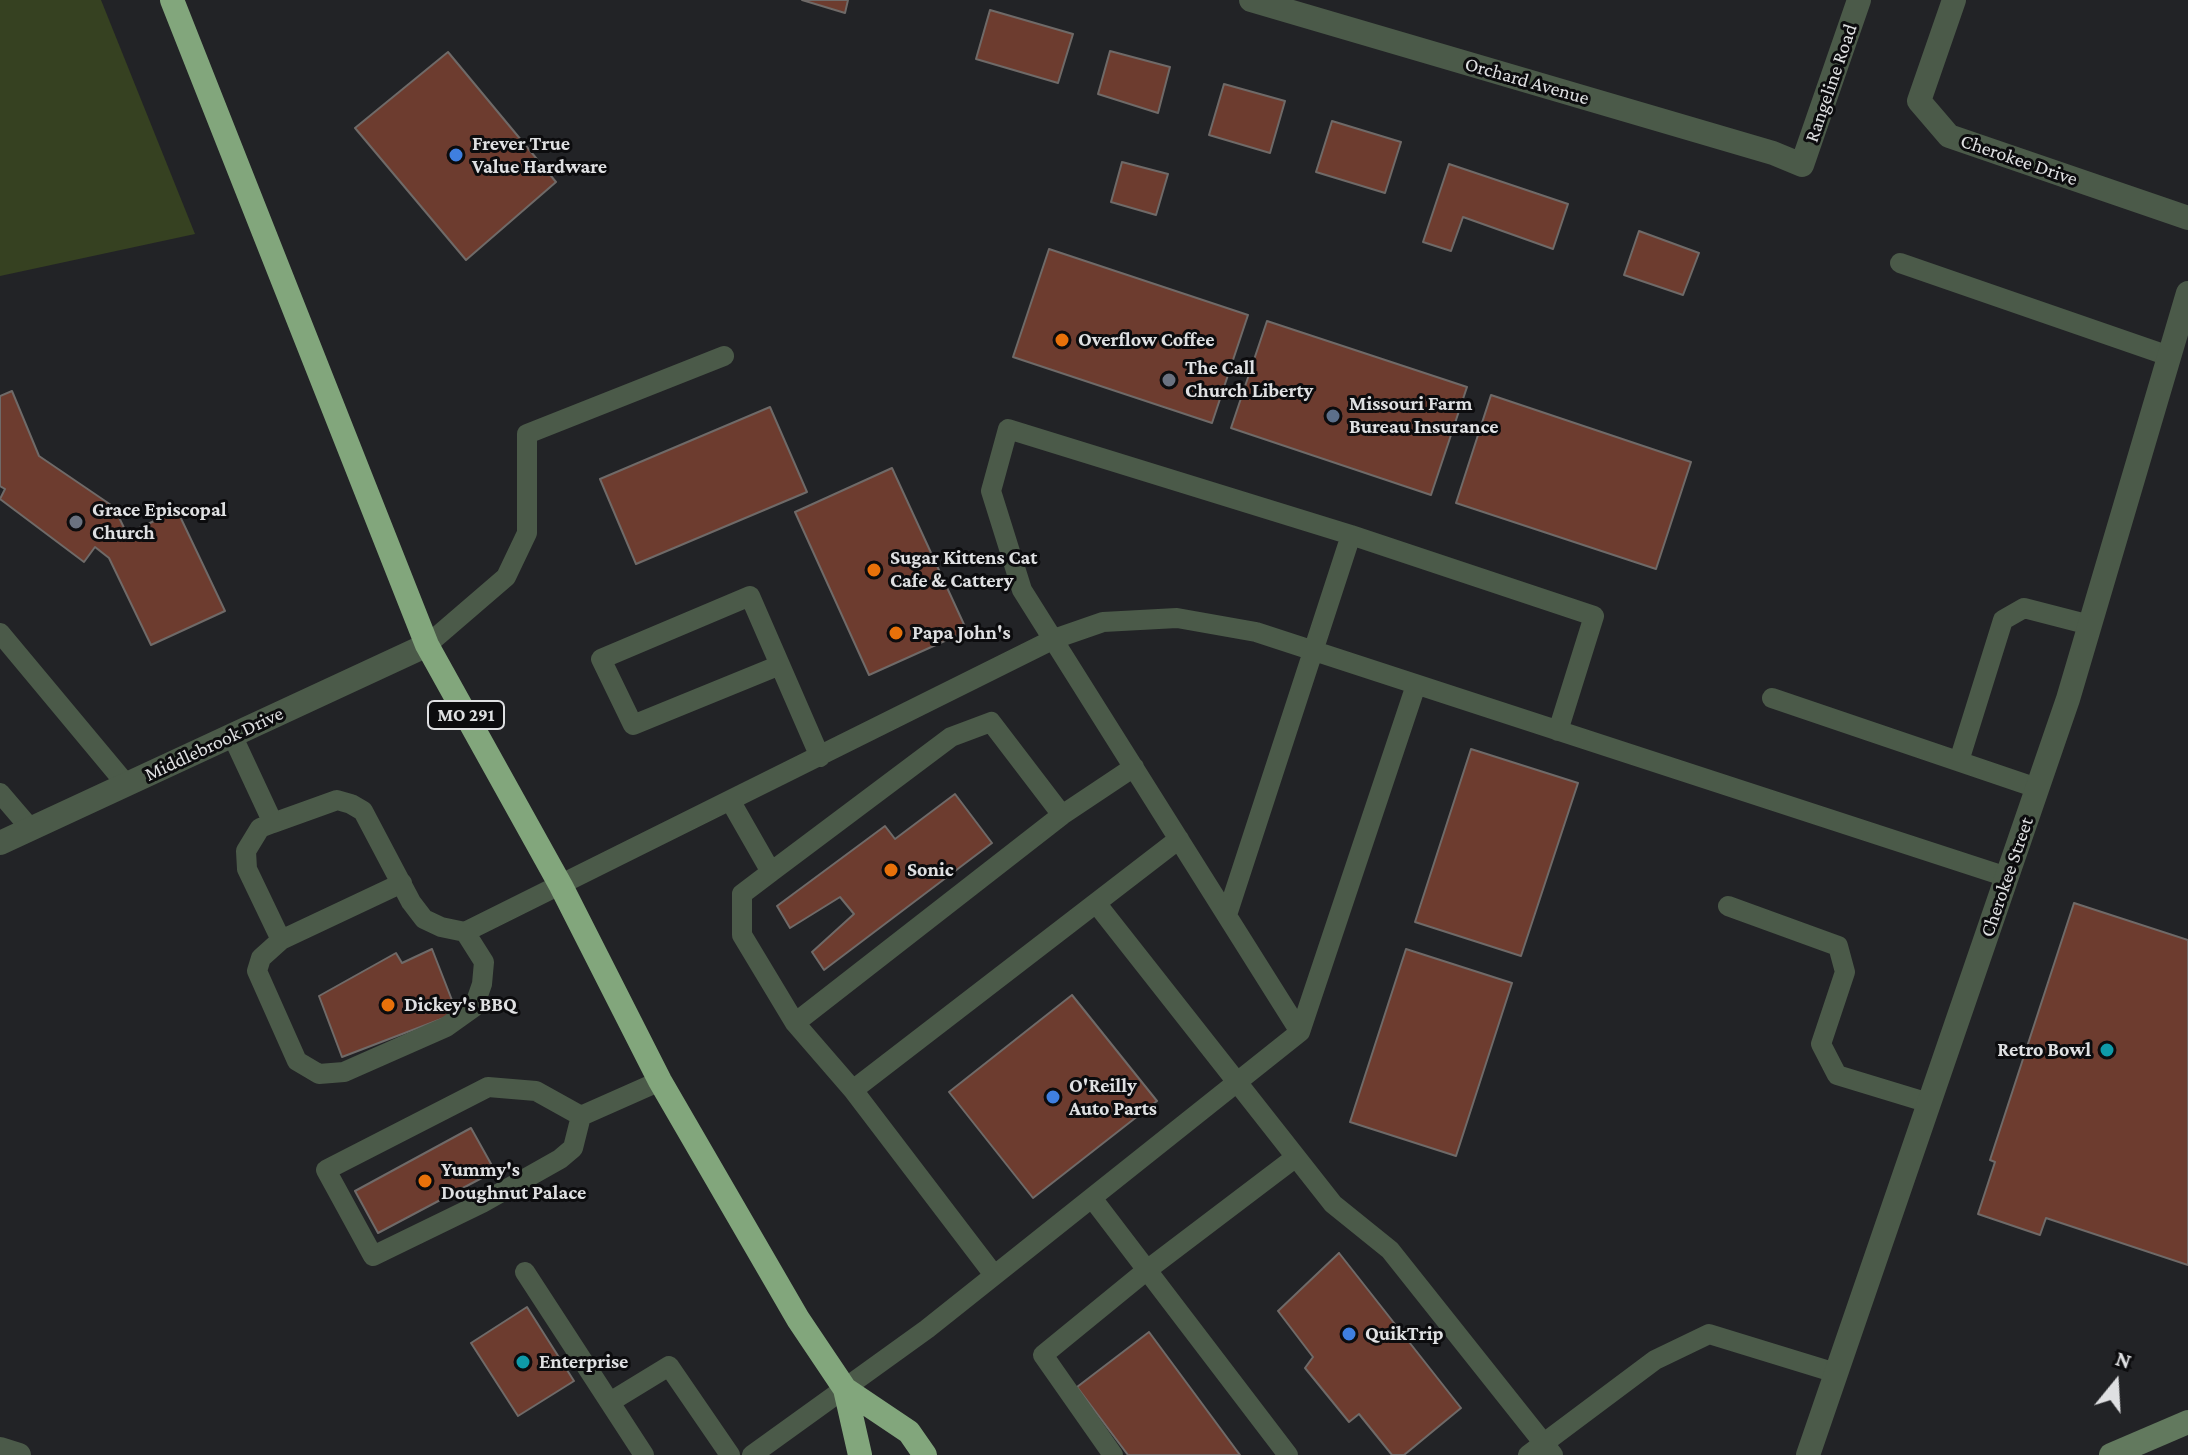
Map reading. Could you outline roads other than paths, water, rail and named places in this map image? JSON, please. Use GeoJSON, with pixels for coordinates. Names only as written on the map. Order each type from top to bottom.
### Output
{"type":"FeatureCollection","features":[{"type":"Feature","properties":{"kind":"highway","name":"MO 291"},"geometry":{"type":"LineString","coordinates":[[172,0],[427,645],[561,886],[660,1081],[798,1319],[845,1389],[860,1455]]}},
{"type":"Feature","properties":{"kind":"highway","name":"MO 291"},"geometry":{"type":"LineString","coordinates":[[845,1389],[909,1432],[925,1455]]}},
{"type":"Feature","properties":{"kind":"main road"},"geometry":{"type":"LineString","coordinates":[[2111,1455],[2188,1422]]}},
{"type":"Feature","properties":{"kind":"street","name":"Orchard Avenue"},"geometry":{"type":"LineString","coordinates":[[1251,0],[1773,153],[1802,165]]}},
{"type":"Feature","properties":{"kind":"street","name":"Rangeline Road"},"geometry":{"type":"LineString","coordinates":[[1802,165],[1859,0]]}},
{"type":"Feature","properties":{"kind":"street","name":"Cherokee Drive"},"geometry":{"type":"LineString","coordinates":[[1954,0],[1919,101],[1949,136],[2188,218]]}},
{"type":"Feature","properties":{"kind":"street","name":"Cherokee Street"},"geometry":{"type":"LineString","coordinates":[[1808,1455],[2037,788],[2090,625],[2188,293]]}},
{"type":"Feature","properties":{"kind":"street","name":"Middlebrook Drive"},"geometry":{"type":"LineString","coordinates":[[0,843],[427,645]]}},
{"type":"Feature","properties":{"kind":"street"},"geometry":{"type":"LineString","coordinates":[[0,1449],[19,1455]]}},
{"type":"Feature","properties":{"kind":"lane"},"geometry":{"type":"LineString","coordinates":[[1900,263],[2169,356]]}},
{"type":"Feature","properties":{"kind":"lane"},"geometry":{"type":"LineString","coordinates":[[427,645],[506,577],[527,533],[527,434],[724,356]]}},
{"type":"Feature","properties":{"kind":"lane"},"geometry":{"type":"LineString","coordinates":[[1300,1032],[1022,590],[991,491],[1008,429],[1351,535],[1594,616],[1558,731]]}},
{"type":"Feature","properties":{"kind":"lane"},"geometry":{"type":"LineString","coordinates":[[1227,915],[1351,535]]}},
{"type":"Feature","properties":{"kind":"lane"},"geometry":{"type":"LineString","coordinates":[[780,665],[633,725],[601,659],[750,596],[780,665],[820,757]]}},
{"type":"Feature","properties":{"kind":"lane"},"geometry":{"type":"LineString","coordinates":[[1959,761],[2003,620],[2024,608],[2090,625]]}},
{"type":"Feature","properties":{"kind":"lane"},"geometry":{"type":"LineString","coordinates":[[281,940],[247,869],[246,851],[260,828],[337,800],[363,811],[411,902],[424,919],[441,927],[465,932],[1054,639],[1103,622],[1177,618],[1256,632],[2007,877]]}},
{"type":"Feature","properties":{"kind":"lane"},"geometry":{"type":"LineString","coordinates":[[0,633],[126,784]]}},
{"type":"Feature","properties":{"kind":"lane"},"geometry":{"type":"LineString","coordinates":[[752,1455],[845,1389],[994,1275],[1300,1032],[1416,685]]}},
{"type":"Feature","properties":{"kind":"lane"},"geometry":{"type":"LineString","coordinates":[[1772,698],[2037,788]]}},
{"type":"Feature","properties":{"kind":"lane"},"geometry":{"type":"LineString","coordinates":[[994,1275],[853,1090],[795,1023],[742,935],[742,894],[951,737],[991,722],[1062,815]]}},
{"type":"Feature","properties":{"kind":"lane"},"geometry":{"type":"LineString","coordinates":[[232,735],[273,823]]}},
{"type":"Feature","properties":{"kind":"lane"},"geometry":{"type":"LineString","coordinates":[[795,1023],[1062,815],[1134,767]]}},
{"type":"Feature","properties":{"kind":"lane"},"geometry":{"type":"LineString","coordinates":[[0,793],[30,828]]}},
{"type":"Feature","properties":{"kind":"lane"},"geometry":{"type":"LineString","coordinates":[[731,802],[771,872]]}},
{"type":"Feature","properties":{"kind":"lane"},"geometry":{"type":"LineString","coordinates":[[853,1090],[1179,839]]}},
{"type":"Feature","properties":{"kind":"lane"},"geometry":{"type":"LineString","coordinates":[[402,883],[281,940],[261,958],[257,971],[297,1061],[319,1074],[344,1072],[446,1027],[474,1007],[482,984],[484,962],[465,932]]}},
{"type":"Feature","properties":{"kind":"lane"},"geometry":{"type":"LineString","coordinates":[[1096,903],[1333,1204],[1390,1250],[1542,1451],[1655,1360],[1709,1334],[1836,1373]]}},
{"type":"Feature","properties":{"kind":"lane"},"geometry":{"type":"LineString","coordinates":[[1728,906],[1838,946],[1845,972],[1821,1044],[1837,1075],[1929,1103]]}},
{"type":"Feature","properties":{"kind":"lane"},"geometry":{"type":"LineString","coordinates":[[581,1116],[660,1081]]}},
{"type":"Feature","properties":{"kind":"lane"},"geometry":{"type":"LineString","coordinates":[[488,1087],[536,1091],[581,1116],[573,1148],[560,1159],[482,1203],[373,1256],[326,1170],[488,1087]]}},
{"type":"Feature","properties":{"kind":"lane"},"geometry":{"type":"LineString","coordinates":[[1113,1455],[1043,1355],[1147,1270],[1296,1157]]}},
{"type":"Feature","properties":{"kind":"lane"},"geometry":{"type":"LineString","coordinates":[[1092,1198],[1288,1455]]}},
{"type":"Feature","properties":{"kind":"lane"},"geometry":{"type":"LineString","coordinates":[[525,1272],[644,1455]]}},
{"type":"Feature","properties":{"kind":"lane"},"geometry":{"type":"LineString","coordinates":[[610,1402],[669,1366],[730,1455]]}},
{"type":"Feature","properties":{"kind":"place","name":"Frever True Value Hardware"},"geometry":{"type":"Point","coordinates":[456,155]}},
{"type":"Feature","properties":{"kind":"place","name":"Overflow Coffee"},"geometry":{"type":"Point","coordinates":[1062,340]}},
{"type":"Feature","properties":{"kind":"place","name":"The Call Church Liberty"},"geometry":{"type":"Point","coordinates":[1169,380]}},
{"type":"Feature","properties":{"kind":"place","name":"Missouri Farm Bureau Insurance"},"geometry":{"type":"Point","coordinates":[1333,416]}},
{"type":"Feature","properties":{"kind":"place","name":"Grace Episcopal Church"},"geometry":{"type":"Point","coordinates":[76,522]}},
{"type":"Feature","properties":{"kind":"place","name":"Sugar Kittens Cat Cafe & Cattery"},"geometry":{"type":"Point","coordinates":[874,570]}},
{"type":"Feature","properties":{"kind":"place","name":"Papa John's"},"geometry":{"type":"Point","coordinates":[896,633]}},
{"type":"Feature","properties":{"kind":"place","name":"Sonic"},"geometry":{"type":"Point","coordinates":[891,870]}},
{"type":"Feature","properties":{"kind":"place","name":"Dickey's BBQ"},"geometry":{"type":"Point","coordinates":[388,1005]}},
{"type":"Feature","properties":{"kind":"place","name":"Retro Bowl"},"geometry":{"type":"Point","coordinates":[2107,1050]}},
{"type":"Feature","properties":{"kind":"place","name":"O'Reilly Auto Parts"},"geometry":{"type":"Point","coordinates":[1053,1097]}},
{"type":"Feature","properties":{"kind":"place","name":"Yummy's Doughnut Palace"},"geometry":{"type":"Point","coordinates":[425,1181]}},
{"type":"Feature","properties":{"kind":"place","name":"QuikTrip"},"geometry":{"type":"Point","coordinates":[1349,1334]}},
{"type":"Feature","properties":{"kind":"place","name":"Enterprise"},"geometry":{"type":"Point","coordinates":[523,1362]}}]}
